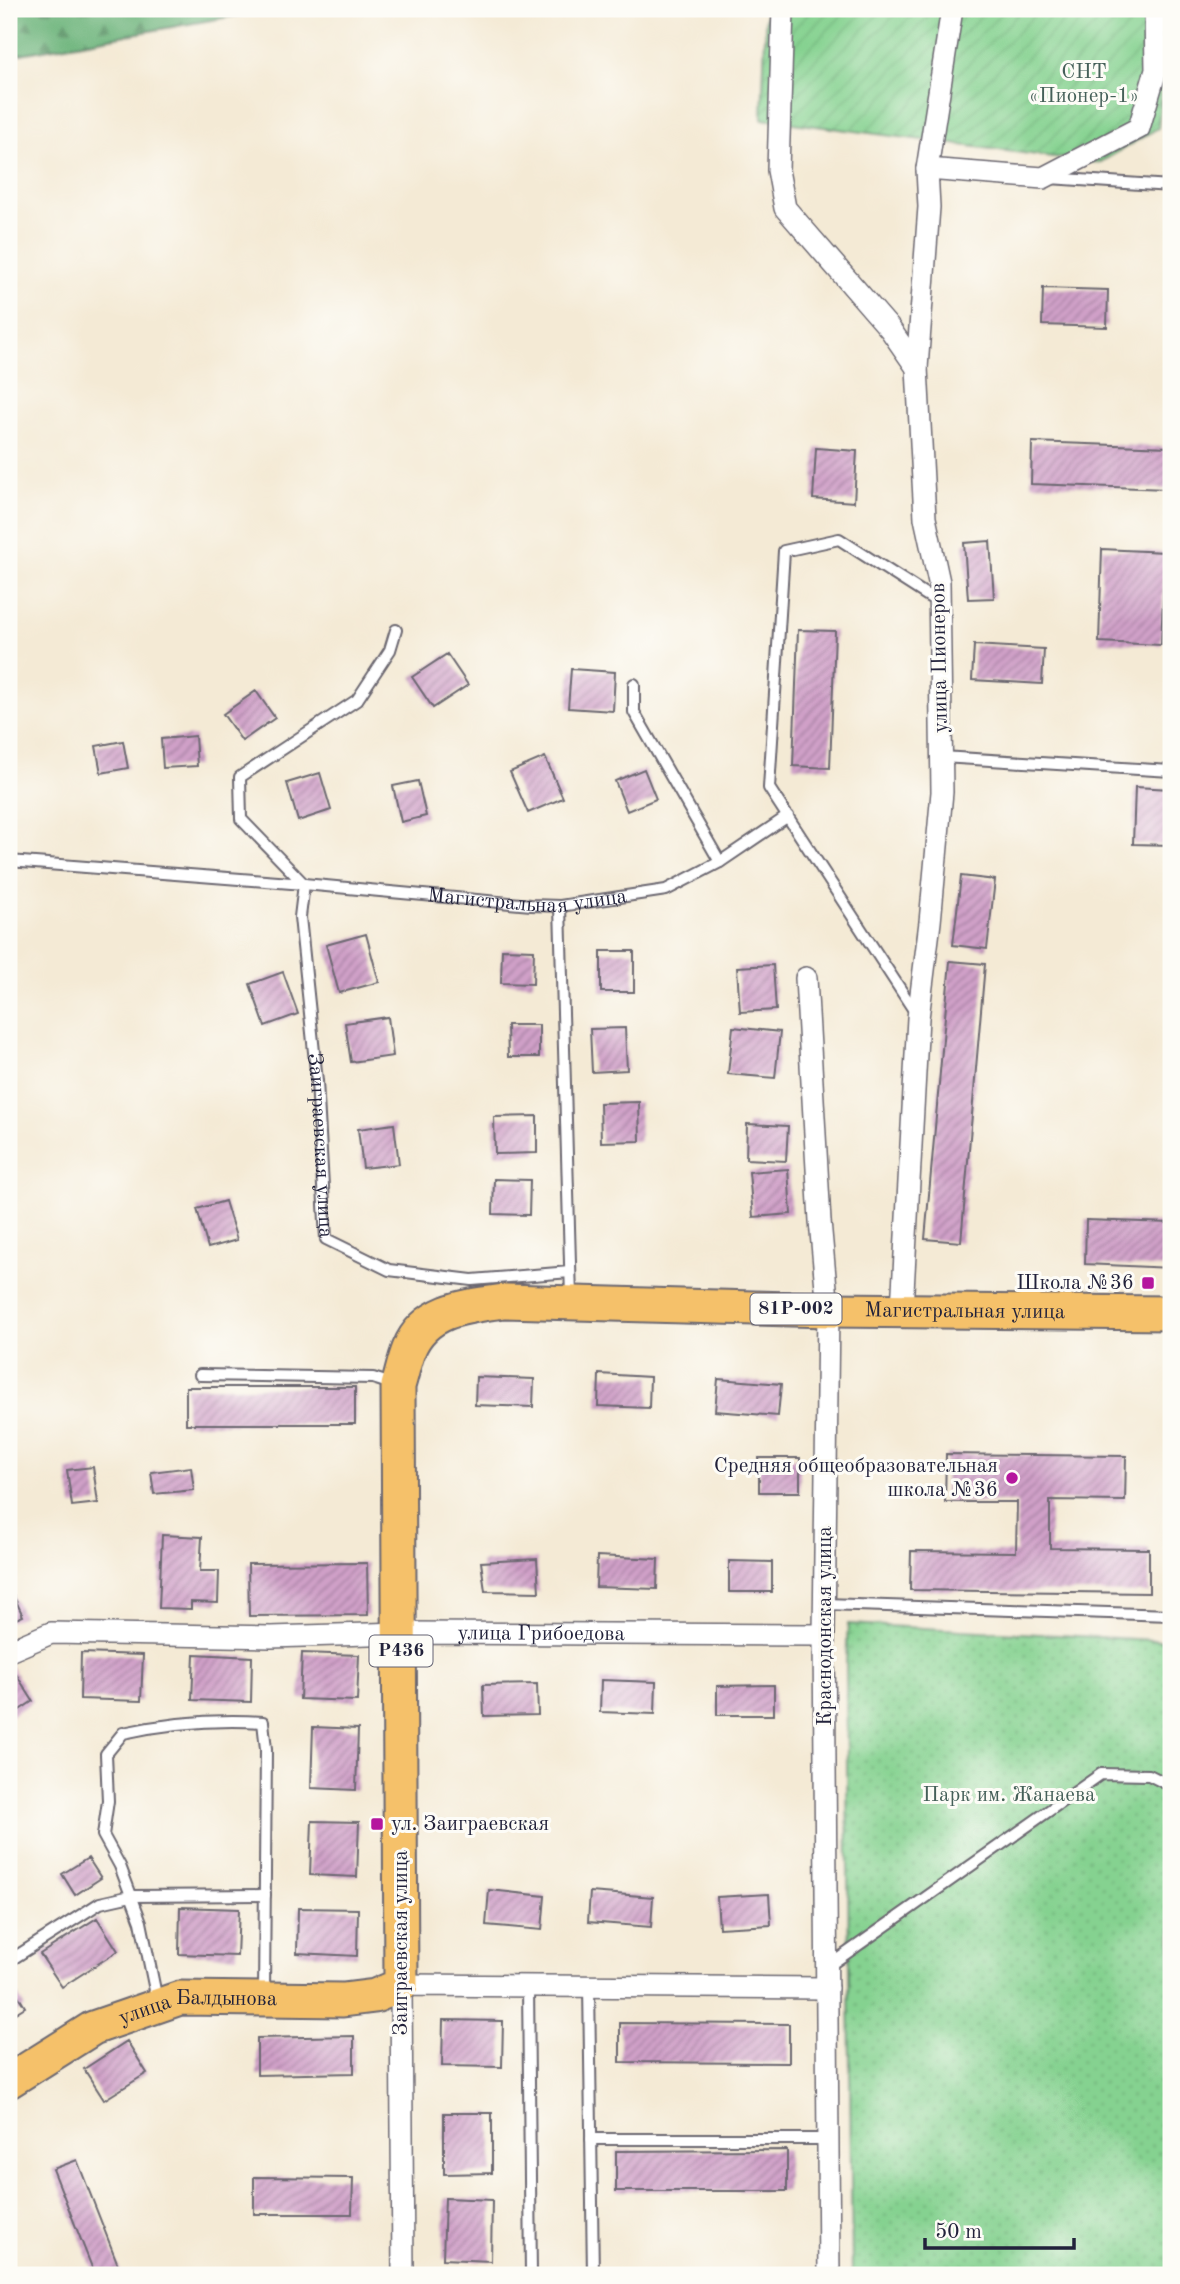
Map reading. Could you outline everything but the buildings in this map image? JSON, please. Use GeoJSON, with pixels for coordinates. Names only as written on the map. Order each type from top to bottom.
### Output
{"type":"FeatureCollection","features":[{"type":"Feature","properties":{"kind":"main road","name":"Магистральная улица"},"geometry":{"type":"LineString","coordinates":[[425,1323],[454,1308],[505,1301],[571,1287],[828,1310],[1171,1313]]}},
{"type":"Feature","properties":{"kind":"main road","name":"Заиграевская улица"},"geometry":{"type":"LineString","coordinates":[[401,1984],[398,1386],[410,1347],[425,1323]]}},
{"type":"Feature","properties":{"kind":"main road","name":"улица Балдынова"},"geometry":{"type":"LineString","coordinates":[[9,2081],[93,2028],[180,1998],[343,2000],[375,1996],[401,1984]]}},
{"type":"Feature","properties":{"kind":"street"},"geometry":{"type":"LineString","coordinates":[[783,9],[778,170],[785,208],[890,329],[917,369]]}},
{"type":"Feature","properties":{"kind":"street","name":"улица Пионеров"},"geometry":{"type":"LineString","coordinates":[[902,1309],[918,1018],[942,792],[939,582],[925,518],[917,369],[929,207],[928,169],[952,9]]}},
{"type":"Feature","properties":{"kind":"street"},"geometry":{"type":"LineString","coordinates":[[928,169],[1043,177],[1139,128],[1156,70],[1155,9]]}},
{"type":"Feature","properties":{"kind":"street","name":"Краснодонская улица"},"geometry":{"type":"LineString","coordinates":[[806,978],[828,1310],[824,1635],[829,2275]]}},
{"type":"Feature","properties":{"kind":"street","name":"улица Грибоедова"},"geometry":{"type":"LineString","coordinates":[[9,1651],[51,1633],[271,1637],[401,1633],[824,1635]]}},
{"type":"Feature","properties":{"kind":"street"},"geometry":{"type":"LineString","coordinates":[[401,1984],[589,1985],[827,1978]]}},
{"type":"Feature","properties":{"kind":"street","name":"Заиграевская улица"},"geometry":{"type":"LineString","coordinates":[[401,1984],[403,2275]]}},
{"type":"Feature","properties":{"kind":"lane"},"geometry":{"type":"LineString","coordinates":[[1043,177],[1171,186]]}},
{"type":"Feature","properties":{"kind":"lane"},"geometry":{"type":"LineString","coordinates":[[918,1018],[769,788],[784,551],[839,539],[940,604]]}},
{"type":"Feature","properties":{"kind":"lane"},"geometry":{"type":"LineString","coordinates":[[304,884],[241,819],[240,777],[357,700],[390,650],[396,630]]}},
{"type":"Feature","properties":{"kind":"lane"},"geometry":{"type":"LineString","coordinates":[[634,684],[634,712],[720,862]]}},
{"type":"Feature","properties":{"kind":"lane"},"geometry":{"type":"LineString","coordinates":[[942,757],[1171,771]]}},
{"type":"Feature","properties":{"kind":"lane","name":"Магистральная улица"},"geometry":{"type":"LineString","coordinates":[[9,861],[531,905],[560,905],[666,890],[720,862],[788,816]]}},
{"type":"Feature","properties":{"kind":"lane","name":"Заиграевская улица"},"geometry":{"type":"LineString","coordinates":[[304,884],[300,917],[317,1081],[326,1239],[389,1270],[472,1280],[571,1287]]}},
{"type":"Feature","properties":{"kind":"lane"},"geometry":{"type":"LineString","coordinates":[[560,905],[571,1287]]}},
{"type":"Feature","properties":{"kind":"lane"},"geometry":{"type":"LineString","coordinates":[[200,1375],[373,1378],[398,1386]]}},
{"type":"Feature","properties":{"kind":"lane"},"geometry":{"type":"LineString","coordinates":[[825,1604],[1171,1615]]}},
{"type":"Feature","properties":{"kind":"lane"},"geometry":{"type":"LineString","coordinates":[[158,2005],[141,1922],[120,1866],[103,1835],[108,1801],[107,1754],[123,1733],[163,1724],[236,1720],[263,1722],[266,1749],[264,1999]]}},
{"type":"Feature","properties":{"kind":"lane"},"geometry":{"type":"LineString","coordinates":[[827,1978],[1101,1774],[1149,1775],[1171,1786]]}},
{"type":"Feature","properties":{"kind":"lane"},"geometry":{"type":"LineString","coordinates":[[9,1961],[100,1903],[131,1896],[265,1895]]}},
{"type":"Feature","properties":{"kind":"lane"},"geometry":{"type":"LineString","coordinates":[[528,1985],[531,2275]]}},
{"type":"Feature","properties":{"kind":"lane"},"geometry":{"type":"LineString","coordinates":[[589,1985],[593,2275]]}},
{"type":"Feature","properties":{"kind":"lane"},"geometry":{"type":"LineString","coordinates":[[591,2139],[828,2139]]}},
{"type":"Feature","properties":{"kind":"green space"},"geometry":{"type":"Polygon","coordinates":[[[9,9],[273,9],[9,56],[9,9]]]}},
{"type":"Feature","properties":{"kind":"green space","name":"СНТ «Пионер-1»"},"geometry":{"type":"Polygon","coordinates":[[[766,9],[1168,9],[1158,128],[1099,163],[762,119],[766,9]]]}},
{"type":"Feature","properties":{"kind":"green space","name":"Парк им. Жанаева"},"geometry":{"type":"Polygon","coordinates":[[[848,1624],[1171,1641],[1171,2275],[852,2275],[846,1664],[848,1624]]]}},
{"type":"Feature","properties":{"kind":"place","name":"Школа №36"},"geometry":{"type":"Point","coordinates":[1148,1283]}},
{"type":"Feature","properties":{"kind":"place","name":"Средняя общеобразовательная школа №36"},"geometry":{"type":"Point","coordinates":[1012,1478]}},
{"type":"Feature","properties":{"kind":"place","name":"ул. Заиграевская"},"geometry":{"type":"Point","coordinates":[377,1824]}}]}
